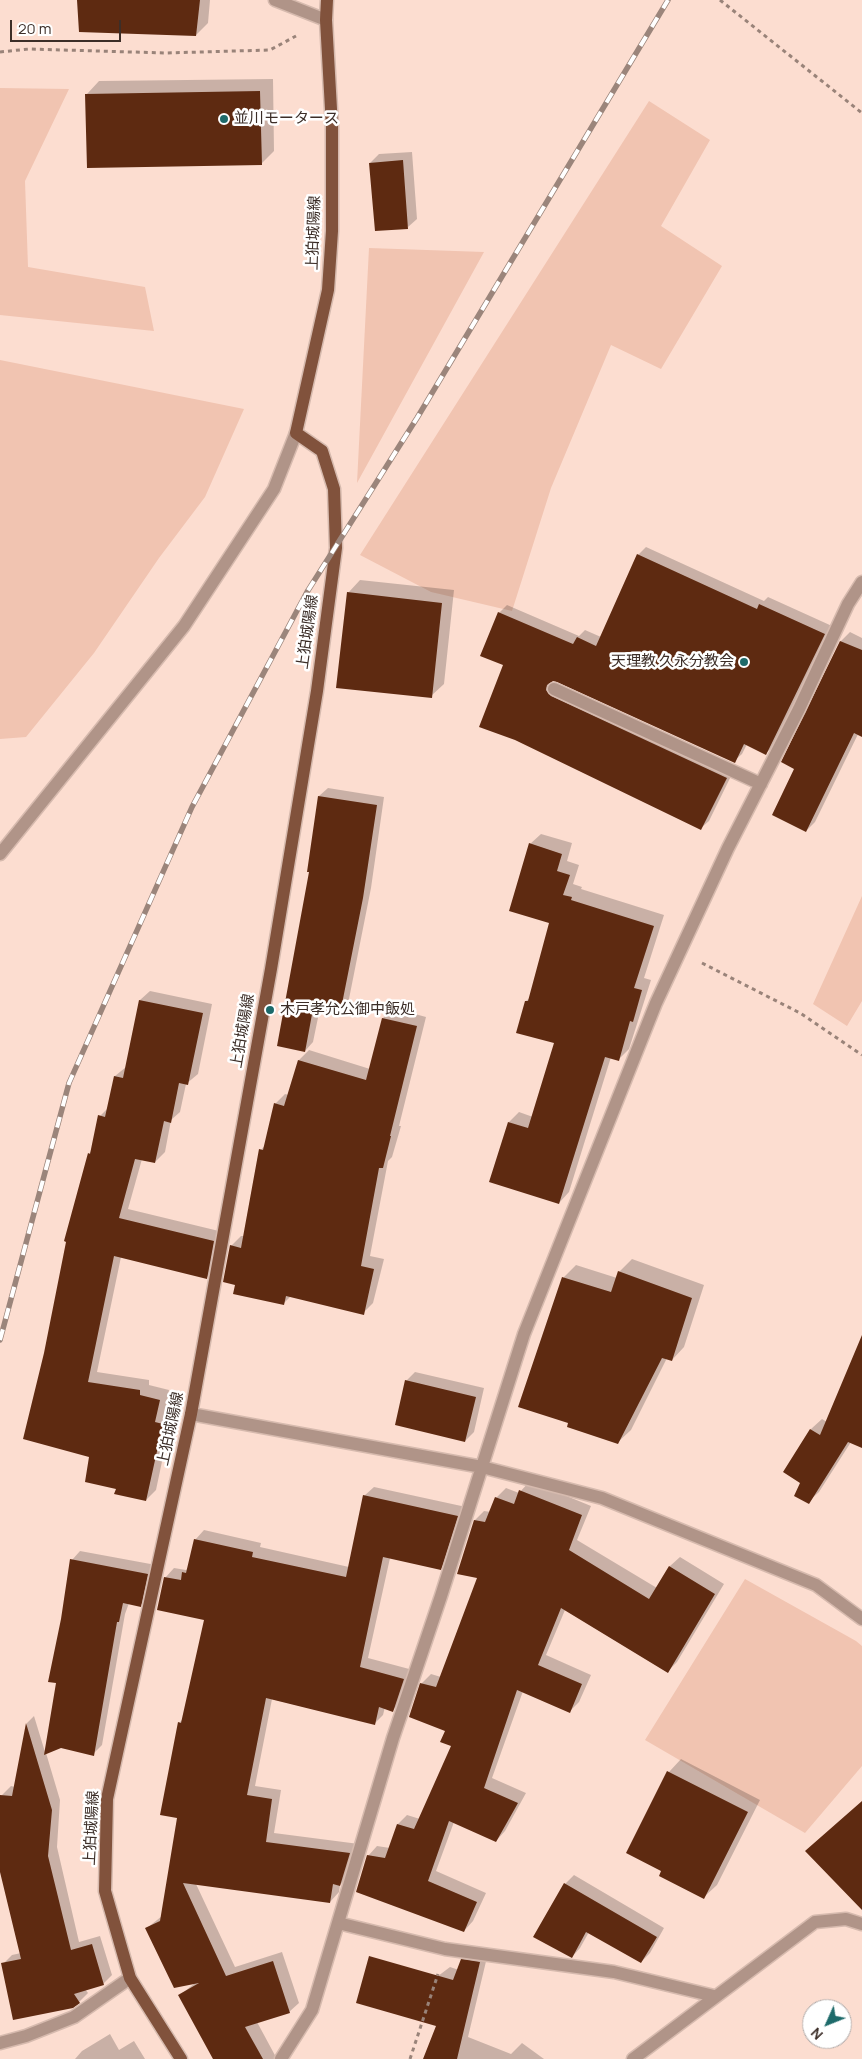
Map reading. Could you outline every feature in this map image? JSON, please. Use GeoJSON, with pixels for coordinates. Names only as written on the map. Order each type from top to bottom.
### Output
{"type":"FeatureCollection","features":[{"type":"Feature","properties":{"kind":"main road","name":"上狛城陽線"},"geometry":{"type":"LineString","coordinates":[[181,2059],[130,1978],[105,1891],[107,1798],[191,1414],[272,959],[317,691],[336,548],[334,489],[322,451],[296,433],[328,290],[332,231],[332,127],[326,20],[327,0]]}},
{"type":"Feature","properties":{"kind":"street"},"geometry":{"type":"LineString","coordinates":[[275,0],[326,20]]}},
{"type":"Feature","properties":{"kind":"street"},"geometry":{"type":"LineString","coordinates":[[0,854],[184,626],[274,489],[296,433]]}},
{"type":"Feature","properties":{"kind":"street"},"geometry":{"type":"LineString","coordinates":[[281,2059],[312,2010],[393,1738],[524,1334],[656,1003],[848,604],[862,582]]}},
{"type":"Feature","properties":{"kind":"street"},"geometry":{"type":"LineString","coordinates":[[554,689],[761,784]]}},
{"type":"Feature","properties":{"kind":"street"},"geometry":{"type":"LineString","coordinates":[[191,1414],[482,1468],[602,1498],[816,1585],[862,1619]]}},
{"type":"Feature","properties":{"kind":"street"},"geometry":{"type":"LineString","coordinates":[[633,2059],[714,1996],[815,1922],[846,1918],[862,1924]]}},
{"type":"Feature","properties":{"kind":"street"},"geometry":{"type":"LineString","coordinates":[[338,1923],[445,1949],[614,1972],[714,1996]]}},
{"type":"Feature","properties":{"kind":"street"},"geometry":{"type":"LineString","coordinates":[[0,2043],[26,2036],[74,2017],[130,1978]]}},
{"type":"Feature","properties":{"kind":"path"},"geometry":{"type":"LineString","coordinates":[[720,0],[862,113]]}},
{"type":"Feature","properties":{"kind":"path"},"geometry":{"type":"LineString","coordinates":[[0,52],[29,49],[166,53],[270,50],[326,20]]}},
{"type":"Feature","properties":{"kind":"path"},"geometry":{"type":"LineString","coordinates":[[680,951],[800,1013],[862,1054]]}},
{"type":"Feature","properties":{"kind":"path"},"geometry":{"type":"LineString","coordinates":[[410,2059],[445,1949]]}},
{"type":"Feature","properties":{"kind":"shaded area"},"geometry":{"type":"Polygon","coordinates":[[[0,88],[69,89],[25,181],[28,267],[145,287],[154,331],[0,315],[0,88]]]}},
{"type":"Feature","properties":{"kind":"shaded area"},"geometry":{"type":"Polygon","coordinates":[[[649,101],[710,140],[661,226],[722,266],[661,369],[611,345],[551,488],[512,611],[431,592],[360,555],[649,101]]]}},
{"type":"Feature","properties":{"kind":"shaded area"},"geometry":{"type":"Polygon","coordinates":[[[369,248],[484,252],[357,483],[369,248]]]}},
{"type":"Feature","properties":{"kind":"shaded area"},"geometry":{"type":"Polygon","coordinates":[[[0,360],[244,409],[205,497],[159,558],[94,653],[26,737],[0,739],[0,360]]]}},
{"type":"Feature","properties":{"kind":"shaded area"},"geometry":{"type":"Polygon","coordinates":[[[862,896],[862,1001],[847,1026],[813,1004],[862,896]]]}},
{"type":"Feature","properties":{"kind":"shaded area"},"geometry":{"type":"Polygon","coordinates":[[[745,1579],[862,1646],[862,1766],[805,1833],[645,1740],[745,1579]]]}},
{"type":"Feature","properties":{"kind":"building"},"geometry":{"type":"Polygon","coordinates":[[[77,0],[200,0],[196,36],[79,32],[77,0]]]}},
{"type":"Feature","properties":{"kind":"building"},"geometry":{"type":"Polygon","coordinates":[[[260,91],[262,165],[87,168],[85,94],[260,91]]]}},
{"type":"Feature","properties":{"kind":"building"},"geometry":{"type":"Polygon","coordinates":[[[403,160],[408,229],[375,231],[369,163],[403,160]]]}},
{"type":"Feature","properties":{"kind":"building"},"geometry":{"type":"Polygon","coordinates":[[[637,554],[757,609],[759,604],[825,634],[766,755],[744,744],[735,763],[557,682],[553,681],[547,685],[546,690],[551,696],[727,778],[701,830],[515,740],[479,727],[503,665],[480,656],[498,612],[573,644],[577,637],[596,646],[637,554]]]}},
{"type":"Feature","properties":{"kind":"building"},"geometry":{"type":"Polygon","coordinates":[[[347,592],[442,603],[432,698],[336,688],[347,592]]]}},
{"type":"Feature","properties":{"kind":"building"},"geometry":{"type":"Polygon","coordinates":[[[840,641],[862,650],[862,737],[854,733],[806,832],[772,815],[794,769],[781,762],[840,641]]]}},
{"type":"Feature","properties":{"kind":"building"},"geometry":{"type":"Polygon","coordinates":[[[318,796],[377,805],[363,898],[340,1014],[313,1009],[305,1052],[277,1046],[309,872],[307,872],[318,796]]]}},
{"type":"Feature","properties":{"kind":"building"},"geometry":{"type":"Polygon","coordinates":[[[529,843],[562,854],[557,871],[570,875],[563,895],[572,897],[571,900],[654,926],[634,988],[642,990],[633,1022],[630,1021],[619,1061],[605,1057],[559,1204],[489,1182],[508,1122],[528,1128],[554,1043],[516,1033],[525,1001],[528,1001],[549,923],[509,911],[529,843]]]}},
{"type":"Feature","properties":{"kind":"building"},"geometry":{"type":"Polygon","coordinates":[[[139,1000],[203,1013],[188,1085],[179,1083],[171,1123],[164,1121],[155,1163],[135,1159],[119,1218],[214,1241],[207,1279],[114,1256],[88,1382],[140,1390],[140,1395],[160,1400],[155,1422],[163,1424],[146,1501],[114,1494],[116,1489],[85,1482],[89,1457],[23,1439],[44,1353],[66,1242],[64,1241],[88,1153],[90,1154],[98,1115],[105,1117],[114,1076],[123,1078],[139,1000]]]}},
{"type":"Feature","properties":{"kind":"building"},"geometry":{"type":"Polygon","coordinates":[[[382,1018],[417,1026],[383,1168],[379,1168],[361,1266],[374,1269],[364,1315],[286,1296],[284,1305],[233,1294],[235,1285],[223,1282],[230,1245],[241,1248],[259,1149],[263,1150],[274,1103],[284,1106],[298,1060],[366,1080],[382,1018]]]}},
{"type":"Feature","properties":{"kind":"building"},"geometry":{"type":"Polygon","coordinates":[[[618,1271],[692,1298],[672,1361],[662,1358],[618,1444],[567,1427],[568,1423],[518,1407],[562,1277],[611,1292],[618,1271]]]}},
{"type":"Feature","properties":{"kind":"building"},"geometry":{"type":"Polygon","coordinates":[[[862,1335],[862,1448],[848,1442],[809,1504],[794,1496],[800,1483],[783,1472],[810,1429],[820,1435],[862,1335]]]}},
{"type":"Feature","properties":{"kind":"building"},"geometry":{"type":"Polygon","coordinates":[[[405,1380],[476,1397],[465,1442],[395,1425],[405,1380]]]}},
{"type":"Feature","properties":{"kind":"building"},"geometry":{"type":"Polygon","coordinates":[[[519,1490],[582,1515],[569,1550],[649,1599],[669,1566],[715,1594],[668,1673],[561,1608],[538,1665],[582,1684],[570,1713],[517,1690],[484,1788],[518,1803],[496,1842],[449,1821],[428,1881],[477,1902],[464,1932],[356,1892],[367,1855],[385,1858],[397,1824],[414,1829],[451,1746],[440,1742],[445,1731],[409,1717],[420,1683],[436,1687],[477,1578],[457,1574],[474,1520],[485,1522],[495,1497],[514,1504],[519,1490]]]}},
{"type":"Feature","properties":{"kind":"building"},"geometry":{"type":"Polygon","coordinates":[[[363,1495],[458,1516],[441,1570],[383,1557],[360,1667],[404,1679],[393,1712],[379,1707],[375,1725],[266,1698],[247,1795],[272,1799],[266,1842],[350,1853],[340,1886],[333,1884],[330,1903],[183,1883],[226,1976],[273,1961],[290,2013],[245,2027],[263,2059],[213,2059],[178,1995],[199,1983],[174,1988],[145,1928],[160,1921],[177,1818],[160,1815],[178,1722],[181,1723],[204,1620],[157,1610],[164,1577],[181,1580],[182,1572],[186,1573],[194,1539],[253,1552],[252,1557],[346,1577],[363,1495]]]}},
{"type":"Feature","properties":{"kind":"building"},"geometry":{"type":"Polygon","coordinates":[[[70,1559],[148,1574],[141,1607],[123,1603],[119,1622],[117,1622],[94,1756],[61,1748],[44,1755],[56,1683],[48,1682],[61,1619],[70,1559]]]}},
{"type":"Feature","properties":{"kind":"building"},"geometry":{"type":"Polygon","coordinates":[[[26,1723],[52,1810],[48,1856],[71,1950],[92,1944],[104,1985],[74,1994],[80,2003],[73,2008],[13,2020],[1,1963],[21,1959],[0,1872],[0,1795],[12,1796],[26,1723]]]}},
{"type":"Feature","properties":{"kind":"building"},"geometry":{"type":"Polygon","coordinates":[[[667,1771],[748,1812],[704,1899],[659,1876],[661,1871],[626,1853],[667,1771]]]}},
{"type":"Feature","properties":{"kind":"building"},"geometry":{"type":"Polygon","coordinates":[[[862,1801],[862,1910],[805,1851],[862,1801]]]}},
{"type":"Feature","properties":{"kind":"building"},"geometry":{"type":"Polygon","coordinates":[[[564,1883],[657,1937],[641,1963],[586,1932],[572,1958],[533,1937],[564,1883]]]}},
{"type":"Feature","properties":{"kind":"building"},"geometry":{"type":"Polygon","coordinates":[[[369,1956],[453,1980],[461,1959],[480,1962],[457,2059],[423,2059],[436,2026],[356,2003],[369,1956]]]}},
{"type":"Feature","properties":{"kind":"railway"},"geometry":{"type":"LineString","coordinates":[[0,1340],[69,1083],[192,807],[307,592],[417,418],[668,0]]}},
{"type":"Feature","properties":{"kind":"place","name":"並川モータース"},"geometry":{"type":"Point","coordinates":[224,119]}},
{"type":"Feature","properties":{"kind":"place","name":"天理教 久永分教会"},"geometry":{"type":"Point","coordinates":[744,662]}},
{"type":"Feature","properties":{"kind":"place","name":"木戸孝允公御中飯処"},"geometry":{"type":"Point","coordinates":[270,1010]}}]}
